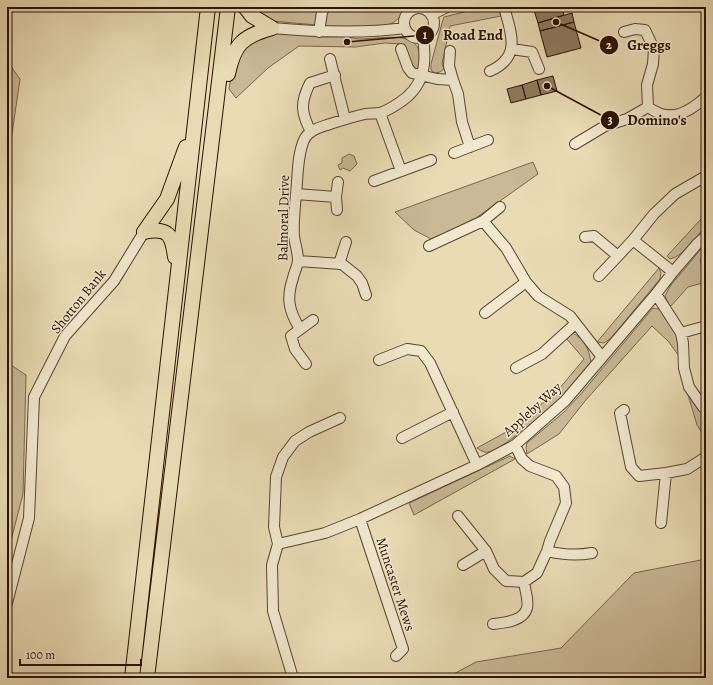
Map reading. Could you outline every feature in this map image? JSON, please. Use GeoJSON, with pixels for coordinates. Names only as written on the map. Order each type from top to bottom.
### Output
{"type":"FeatureCollection","features":[{"type":"Feature","properties":{"kind":"highway"},"geometry":{"type":"LineString","coordinates":[[132,678],[208,7]]}},
{"type":"Feature","properties":{"kind":"highway"},"geometry":{"type":"LineString","coordinates":[[147,678],[228,7]]}},
{"type":"Feature","properties":{"kind":"highway"},"geometry":{"type":"LineString","coordinates":[[245,7],[252,16],[272,28]]}},
{"type":"Feature","properties":{"kind":"highway"},"geometry":{"type":"LineString","coordinates":[[212,136],[231,57],[248,36],[272,28]]}},
{"type":"Feature","properties":{"kind":"highway"},"geometry":{"type":"LineString","coordinates":[[144,232],[167,199],[195,119]]}},
{"type":"Feature","properties":{"kind":"highway"},"geometry":{"type":"LineString","coordinates":[[144,232],[155,230],[168,234],[173,242],[177,278]]}},
{"type":"Feature","properties":{"kind":"street"},"geometry":{"type":"LineString","coordinates":[[319,32],[322,12],[325,7]]}},
{"type":"Feature","properties":{"kind":"street"},"geometry":{"type":"LineString","coordinates":[[431,15],[447,7]]}},
{"type":"Feature","properties":{"kind":"street"},"geometry":{"type":"LineString","coordinates":[[490,71],[498,68],[506,60],[512,49],[512,38],[504,7]]}},
{"type":"Feature","properties":{"kind":"street"},"geometry":{"type":"LineString","coordinates":[[414,8],[424,9],[431,15],[434,22],[430,33],[423,37],[412,36],[405,28],[405,18],[414,8]]}},
{"type":"Feature","properties":{"kind":"street"},"geometry":{"type":"LineString","coordinates":[[272,28],[319,32],[382,31],[405,28]]}},
{"type":"Feature","properties":{"kind":"street"},"geometry":{"type":"LineString","coordinates":[[624,32],[635,29],[645,30],[654,49],[653,64],[647,85],[648,107],[657,114],[672,117],[696,105],[706,97]]}},
{"type":"Feature","properties":{"kind":"street"},"geometry":{"type":"LineString","coordinates":[[335,75],[310,83],[304,95],[304,119],[311,132],[345,119],[366,114],[380,113],[406,99],[415,89],[422,76],[425,64],[423,37]]}},
{"type":"Feature","properties":{"kind":"street"},"geometry":{"type":"LineString","coordinates":[[401,49],[408,68],[412,73],[437,80],[453,80]]}},
{"type":"Feature","properties":{"kind":"street"},"geometry":{"type":"LineString","coordinates":[[512,49],[532,52],[538,69]]}},
{"type":"Feature","properties":{"kind":"street"},"geometry":{"type":"LineString","coordinates":[[450,51],[449,66],[458,94],[462,122],[470,146]]}},
{"type":"Feature","properties":{"kind":"street"},"geometry":{"type":"LineString","coordinates":[[330,59],[345,119]]}},
{"type":"Feature","properties":{"kind":"street"},"geometry":{"type":"LineString","coordinates":[[575,144],[605,126],[627,119],[648,107]]}},
{"type":"Feature","properties":{"kind":"street"},"geometry":{"type":"LineString","coordinates":[[380,113],[401,171]]}},
{"type":"Feature","properties":{"kind":"street","name":"Balmoral Drive"},"geometry":{"type":"LineString","coordinates":[[300,329],[292,316],[289,300],[292,281],[298,261],[294,235],[296,194],[301,152],[305,139],[311,132]]}},
{"type":"Feature","properties":{"kind":"street"},"geometry":{"type":"LineString","coordinates":[[454,153],[488,140]]}},
{"type":"Feature","properties":{"kind":"street"},"geometry":{"type":"LineString","coordinates":[[374,181],[431,160]]}},
{"type":"Feature","properties":{"kind":"street"},"geometry":{"type":"LineString","coordinates":[[599,276],[633,240],[654,214],[675,194],[706,176]]}},
{"type":"Feature","properties":{"kind":"street"},"geometry":{"type":"LineString","coordinates":[[337,210],[336,197],[338,182]]}},
{"type":"Feature","properties":{"kind":"street"},"geometry":{"type":"LineString","coordinates":[[296,194],[336,197]]}},
{"type":"Feature","properties":{"kind":"street"},"geometry":{"type":"LineString","coordinates":[[429,246],[483,221],[500,207]]}},
{"type":"Feature","properties":{"kind":"street"},"geometry":{"type":"LineString","coordinates":[[483,221],[506,248],[526,282],[538,296],[570,316],[602,357]]}},
{"type":"Feature","properties":{"kind":"street","name":"Shotton Bank"},"geometry":{"type":"LineString","coordinates":[[7,602],[28,518],[34,397],[65,336],[114,281],[144,232]]}},
{"type":"Feature","properties":{"kind":"street"},"geometry":{"type":"LineString","coordinates":[[591,233],[618,256]]}},
{"type":"Feature","properties":{"kind":"street","name":"Appleby Way"},"geometry":{"type":"LineString","coordinates":[[278,544],[326,533],[360,519],[477,465],[515,445],[565,401],[656,294],[672,272],[706,236]]}},
{"type":"Feature","properties":{"kind":"street"},"geometry":{"type":"LineString","coordinates":[[633,240],[672,272]]}},
{"type":"Feature","properties":{"kind":"street"},"geometry":{"type":"LineString","coordinates":[[338,264],[346,242]]}},
{"type":"Feature","properties":{"kind":"street"},"geometry":{"type":"LineString","coordinates":[[298,261],[342,264],[357,276],[362,283],[366,295]]}},
{"type":"Feature","properties":{"kind":"street"},"geometry":{"type":"LineString","coordinates":[[485,313],[526,282]]}},
{"type":"Feature","properties":{"kind":"street"},"geometry":{"type":"LineString","coordinates":[[656,294],[681,333],[684,368],[689,387],[706,409]]}},
{"type":"Feature","properties":{"kind":"street"},"geometry":{"type":"LineString","coordinates":[[306,364],[295,349],[291,336],[313,320]]}},
{"type":"Feature","properties":{"kind":"street"},"geometry":{"type":"LineString","coordinates":[[516,368],[542,354],[575,324]]}},
{"type":"Feature","properties":{"kind":"street"},"geometry":{"type":"LineString","coordinates":[[681,333],[706,326]]}},
{"type":"Feature","properties":{"kind":"street"},"geometry":{"type":"LineString","coordinates":[[379,360],[407,349],[422,351],[430,363],[477,465]]}},
{"type":"Feature","properties":{"kind":"street"},"geometry":{"type":"LineString","coordinates":[[624,410],[620,413],[631,467],[639,476],[687,469],[706,457]]}},
{"type":"Feature","properties":{"kind":"street"},"geometry":{"type":"LineString","coordinates":[[402,438],[453,412]]}},
{"type":"Feature","properties":{"kind":"street"},"geometry":{"type":"LineString","coordinates":[[293,678],[273,611],[272,565],[278,544],[274,527],[276,477],[283,457],[295,441],[309,432],[340,418]]}},
{"type":"Feature","properties":{"kind":"street"},"geometry":{"type":"LineString","coordinates":[[458,516],[486,551],[494,569],[506,581],[524,582],[538,573],[566,503],[564,487],[556,476],[530,466],[522,459],[515,445]]}},
{"type":"Feature","properties":{"kind":"street"},"geometry":{"type":"LineString","coordinates":[[661,523],[666,473]]}},
{"type":"Feature","properties":{"kind":"street","name":"Muncaster Mews"},"geometry":{"type":"LineString","coordinates":[[360,519],[403,649],[396,656]]}},
{"type":"Feature","properties":{"kind":"street"},"geometry":{"type":"LineString","coordinates":[[463,566],[486,551]]}},
{"type":"Feature","properties":{"kind":"street"},"geometry":{"type":"LineString","coordinates":[[547,551],[565,555],[592,553]]}},
{"type":"Feature","properties":{"kind":"street"},"geometry":{"type":"LineString","coordinates":[[493,624],[501,624],[516,620],[525,613],[527,605],[524,582]]}},
{"type":"Feature","properties":{"kind":"shaded area"},"geometry":{"type":"Polygon","coordinates":[[[250,7],[318,7],[317,25],[271,21],[250,7]]]}},
{"type":"Feature","properties":{"kind":"shaded area"},"geometry":{"type":"Polygon","coordinates":[[[328,7],[408,7],[393,23],[384,26],[325,27],[324,23],[328,7]]]}},
{"type":"Feature","properties":{"kind":"shaded area"},"geometry":{"type":"Polygon","coordinates":[[[484,7],[497,7],[501,16],[450,26],[442,64],[444,69],[435,73],[431,70],[431,64],[444,17],[484,7]]]}},
{"type":"Feature","properties":{"kind":"shaded area"},"geometry":{"type":"Polygon","coordinates":[[[272,32],[325,34],[356,39],[388,37],[403,38],[414,43],[418,48],[420,58],[419,69],[412,68],[402,44],[385,43],[355,47],[299,46],[268,68],[236,98],[229,89],[234,59],[248,42],[272,32]]]}},
{"type":"Feature","properties":{"kind":"shaded area"},"geometry":{"type":"Polygon","coordinates":[[[7,61],[20,79],[7,168],[7,61]]]}},
{"type":"Feature","properties":{"kind":"shaded area"},"geometry":{"type":"Polygon","coordinates":[[[349,154],[354,156],[357,164],[350,171],[343,168],[340,170],[338,165],[342,163],[342,158],[349,154]]]}},
{"type":"Feature","properties":{"kind":"shaded area"},"geometry":{"type":"Polygon","coordinates":[[[533,162],[538,174],[476,218],[433,240],[414,230],[395,212],[533,162]]]}},
{"type":"Feature","properties":{"kind":"shaded area"},"geometry":{"type":"Polygon","coordinates":[[[706,216],[706,227],[685,250],[670,259],[667,256],[701,219],[706,216]]]}},
{"type":"Feature","properties":{"kind":"shaded area"},"geometry":{"type":"Polygon","coordinates":[[[706,243],[706,252],[700,260],[706,282],[688,287],[670,307],[665,296],[671,285],[706,243]]]}},
{"type":"Feature","properties":{"kind":"shaded area"},"geometry":{"type":"Polygon","coordinates":[[[659,268],[661,273],[660,279],[611,338],[604,343],[597,342],[659,268]]]}},
{"type":"Feature","properties":{"kind":"shaded area"},"geometry":{"type":"Polygon","coordinates":[[[653,308],[659,309],[663,313],[678,336],[679,356],[668,341],[652,326],[585,401],[559,434],[527,454],[527,443],[563,413],[580,395],[653,308]]]}},
{"type":"Feature","properties":{"kind":"shaded area"},"geometry":{"type":"Polygon","coordinates":[[[572,333],[583,341],[589,353],[591,362],[583,373],[554,404],[510,440],[488,452],[484,452],[477,448],[506,432],[525,418],[559,389],[584,359],[565,337],[572,333]]]}},
{"type":"Feature","properties":{"kind":"shaded area"},"geometry":{"type":"Polygon","coordinates":[[[7,354],[11,365],[26,375],[23,494],[7,556],[7,354]]]}},
{"type":"Feature","properties":{"kind":"shaded area"},"geometry":{"type":"Polygon","coordinates":[[[689,394],[706,414],[706,439],[697,425],[688,395],[689,394]]]}},
{"type":"Feature","properties":{"kind":"shaded area"},"geometry":{"type":"Polygon","coordinates":[[[510,456],[515,459],[414,515],[409,503],[510,456]]]}},
{"type":"Feature","properties":{"kind":"shaded area"},"geometry":{"type":"Polygon","coordinates":[[[706,559],[706,678],[446,678],[476,662],[561,648],[634,573],[706,559]]]}},
{"type":"Feature","properties":{"kind":"building"},"geometry":{"type":"Polygon","coordinates":[[[533,7],[562,7],[564,15],[538,23],[533,7]]]}},
{"type":"Feature","properties":{"kind":"building"},"geometry":{"type":"Polygon","coordinates":[[[572,13],[574,22],[540,31],[538,23],[572,13]]]}},
{"type":"Feature","properties":{"kind":"building"},"geometry":{"type":"Polygon","coordinates":[[[574,22],[581,48],[547,57],[540,31],[574,22]]]}},
{"type":"Feature","properties":{"kind":"building"},"geometry":{"type":"Polygon","coordinates":[[[553,76],[557,91],[541,95],[537,80],[553,76]]]}},
{"type":"Feature","properties":{"kind":"building"},"geometry":{"type":"Polygon","coordinates":[[[537,80],[541,95],[526,99],[522,85],[537,80]]]}},
{"type":"Feature","properties":{"kind":"building"},"geometry":{"type":"Polygon","coordinates":[[[522,85],[526,99],[511,103],[507,89],[522,85]]]}},
{"type":"Feature","properties":{"kind":"place","name":"Greggs"},"geometry":{"type":"Point","coordinates":[556,22]}},
{"type":"Feature","properties":{"kind":"place","name":"Road End"},"geometry":{"type":"Point","coordinates":[347,42]}},
{"type":"Feature","properties":{"kind":"place","name":"Domino's"},"geometry":{"type":"Point","coordinates":[547,86]}}]}
